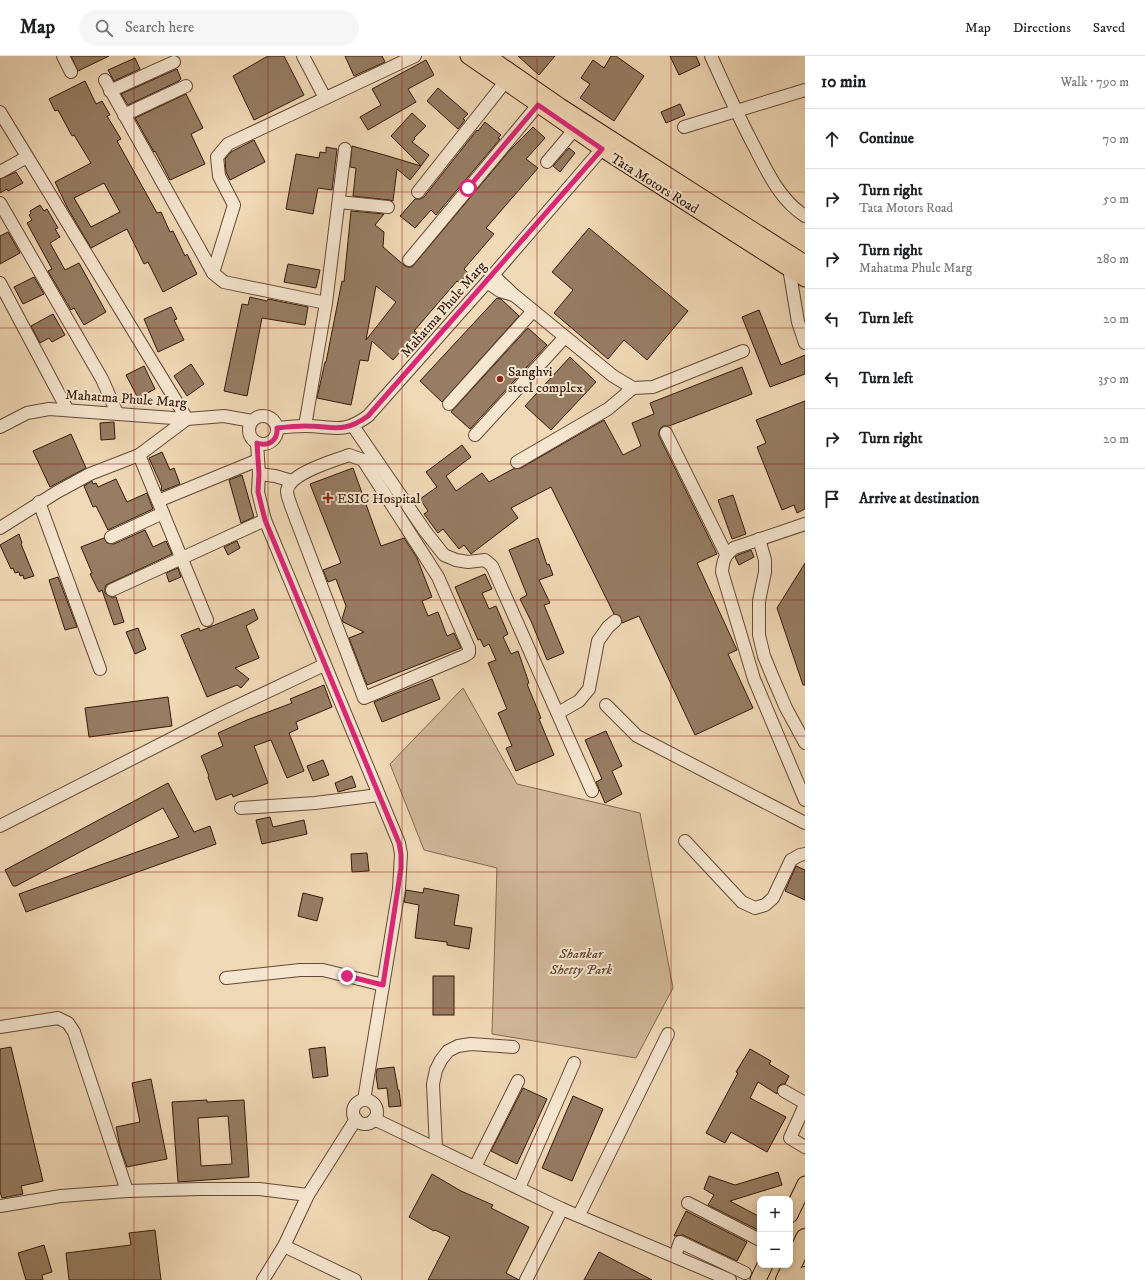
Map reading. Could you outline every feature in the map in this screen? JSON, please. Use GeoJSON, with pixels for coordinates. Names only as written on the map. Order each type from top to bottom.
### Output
{"type":"FeatureCollection","features":[{"type":"Feature","properties":{"kind":"highway"},"geometry":{"type":"LineString","coordinates":[[785,1280],[805,1238]]}},
{"type":"Feature","properties":{"kind":"highway"},"geometry":{"type":"LineString","coordinates":[[803,1280],[805,1276]]}},
{"type":"Feature","properties":{"kind":"main road","name":"Tata Motors Road"},"geometry":{"type":"LineString","coordinates":[[468,56],[574,130],[606,144],[805,279]]}},
{"type":"Feature","properties":{"kind":"main road"},"geometry":{"type":"LineString","coordinates":[[488,56],[560,106],[606,144],[805,263]]}},
{"type":"Feature","properties":{"kind":"main road"},"geometry":{"type":"LineString","coordinates":[[793,1209],[805,1184]]}},
{"type":"Feature","properties":{"kind":"main road"},"geometry":{"type":"LineString","coordinates":[[751,1276],[761,1268]]}},
{"type":"Feature","properties":{"kind":"street"},"geometry":{"type":"LineString","coordinates":[[63,56],[71,72]]}},
{"type":"Feature","properties":{"kind":"street"},"geometry":{"type":"LineString","coordinates":[[303,56],[325,98]]}},
{"type":"Feature","properties":{"kind":"street"},"geometry":{"type":"LineString","coordinates":[[213,273],[234,205],[219,176],[217,156],[228,144],[415,56]]}},
{"type":"Feature","properties":{"kind":"street"},"geometry":{"type":"LineString","coordinates":[[711,56],[736,111],[773,181],[783,197],[798,212],[805,216]]}},
{"type":"Feature","properties":{"kind":"street"},"geometry":{"type":"LineString","coordinates":[[174,62],[108,86],[213,273],[224,282],[326,303]]}},
{"type":"Feature","properties":{"kind":"street"},"geometry":{"type":"LineString","coordinates":[[418,192],[505,82]]}},
{"type":"Feature","properties":{"kind":"street"},"geometry":{"type":"LineString","coordinates":[[124,115],[186,86]]}},
{"type":"Feature","properties":{"kind":"street"},"geometry":{"type":"LineString","coordinates":[[684,127],[805,90]]}},
{"type":"Feature","properties":{"kind":"street"},"geometry":{"type":"LineString","coordinates":[[408,260],[538,105]]}},
{"type":"Feature","properties":{"kind":"street"},"geometry":{"type":"LineString","coordinates":[[0,112],[187,418],[139,455],[90,474],[40,502],[0,528]]}},
{"type":"Feature","properties":{"kind":"street"},"geometry":{"type":"LineString","coordinates":[[547,162],[574,130]]}},
{"type":"Feature","properties":{"kind":"street","name":"Mahatma Phule Marg"},"geometry":{"type":"LineString","coordinates":[[353,426],[368,416],[606,144]]}},
{"type":"Feature","properties":{"kind":"street"},"geometry":{"type":"LineString","coordinates":[[305,426],[326,303],[345,149]]}},
{"type":"Feature","properties":{"kind":"street"},"geometry":{"type":"LineString","coordinates":[[0,172],[27,157]]}},
{"type":"Feature","properties":{"kind":"street"},"geometry":{"type":"LineString","coordinates":[[338,202],[388,207]]}},
{"type":"Feature","properties":{"kind":"street"},"geometry":{"type":"LineString","coordinates":[[0,203],[102,379],[117,413]]}},
{"type":"Feature","properties":{"kind":"street"},"geometry":{"type":"LineString","coordinates":[[789,268],[798,322],[805,343]]}},
{"type":"Feature","properties":{"kind":"street"},"geometry":{"type":"LineString","coordinates":[[490,278],[514,295],[613,376],[633,388],[653,387],[743,351]]}},
{"type":"Feature","properties":{"kind":"street"},"geometry":{"type":"LineString","coordinates":[[0,283],[67,409]]}},
{"type":"Feature","properties":{"kind":"street"},"geometry":{"type":"LineString","coordinates":[[449,404],[533,311]]}},
{"type":"Feature","properties":{"kind":"street"},"geometry":{"type":"LineString","coordinates":[[475,435],[565,337]]}},
{"type":"Feature","properties":{"kind":"street"},"geometry":{"type":"LineString","coordinates":[[517,462],[608,409],[633,388]]}},
{"type":"Feature","properties":{"kind":"street","name":"Mahatma Phule Marg"},"geometry":{"type":"LineString","coordinates":[[0,427],[27,413],[37,410],[50,409],[187,418],[224,416],[252,422]]}},
{"type":"Feature","properties":{"kind":"street"},"geometry":{"type":"LineString","coordinates":[[267,416],[274,422],[277,428],[277,435],[271,442],[262,445],[253,441],[249,432],[252,422],[257,417],[267,416]]}},
{"type":"Feature","properties":{"kind":"street"},"geometry":{"type":"LineString","coordinates":[[277,428],[305,426],[344,428],[353,426],[444,555],[456,560],[468,562],[485,560],[492,566],[592,791]]}},
{"type":"Feature","properties":{"kind":"street"},"geometry":{"type":"LineString","coordinates":[[666,433],[726,554]]}},
{"type":"Feature","properties":{"kind":"street"},"geometry":{"type":"LineString","coordinates":[[257,443],[259,474],[258,492],[265,520],[399,843],[401,854],[399,889],[364,1100]]}},
{"type":"Feature","properties":{"kind":"street"},"geometry":{"type":"LineString","coordinates":[[139,455],[207,620]]}},
{"type":"Feature","properties":{"kind":"street"},"geometry":{"type":"LineString","coordinates":[[349,455],[362,460],[438,577],[467,643],[469,652],[464,656],[364,698],[291,506],[287,492],[292,481],[297,476],[349,455]]}},
{"type":"Feature","properties":{"kind":"street"},"geometry":{"type":"LineString","coordinates":[[158,501],[258,460]]}},
{"type":"Feature","properties":{"kind":"street"},"geometry":{"type":"LineString","coordinates":[[259,474],[275,476],[292,481]]}},
{"type":"Feature","properties":{"kind":"street"},"geometry":{"type":"LineString","coordinates":[[40,502],[100,669]]}},
{"type":"Feature","properties":{"kind":"street"},"geometry":{"type":"LineString","coordinates":[[111,537],[163,513]]}},
{"type":"Feature","properties":{"kind":"street"},"geometry":{"type":"LineString","coordinates":[[112,590],[265,520]]}},
{"type":"Feature","properties":{"kind":"street"},"geometry":{"type":"LineString","coordinates":[[805,524],[734,548],[726,554],[722,562],[722,572],[754,679],[805,800]]}},
{"type":"Feature","properties":{"kind":"street"},"geometry":{"type":"LineString","coordinates":[[759,540],[765,560],[766,572],[759,601],[759,635],[764,656],[773,678],[786,708],[805,743]]}},
{"type":"Feature","properties":{"kind":"street"},"geometry":{"type":"LineString","coordinates":[[558,713],[579,701],[589,689],[598,641],[608,627],[615,621]]}},
{"type":"Feature","properties":{"kind":"street"},"geometry":{"type":"LineString","coordinates":[[0,826],[216,716],[324,665]]}},
{"type":"Feature","properties":{"kind":"street"},"geometry":{"type":"LineString","coordinates":[[606,705],[637,736],[805,822]]}},
{"type":"Feature","properties":{"kind":"street"},"geometry":{"type":"LineString","coordinates":[[241,808],[315,803],[379,795]]}},
{"type":"Feature","properties":{"kind":"street"},"geometry":{"type":"LineString","coordinates":[[685,841],[742,902],[755,908],[765,905],[773,898],[791,860],[805,854]]}},
{"type":"Feature","properties":{"kind":"street"},"geometry":{"type":"LineString","coordinates":[[226,978],[300,970],[323,970],[383,985]]}},
{"type":"Feature","properties":{"kind":"street"},"geometry":{"type":"LineString","coordinates":[[0,1027],[58,1018],[68,1022],[74,1032],[128,1191]]}},
{"type":"Feature","properties":{"kind":"street"},"geometry":{"type":"LineString","coordinates":[[579,1215],[668,1034]]}},
{"type":"Feature","properties":{"kind":"street"},"geometry":{"type":"LineString","coordinates":[[436,1148],[433,1084],[436,1070],[448,1051],[458,1046],[471,1044],[514,1048]]}},
{"type":"Feature","properties":{"kind":"street"},"geometry":{"type":"LineString","coordinates":[[520,1188],[574,1063]]}},
{"type":"Feature","properties":{"kind":"street"},"geometry":{"type":"LineString","coordinates":[[475,1167],[518,1081]]}},
{"type":"Feature","properties":{"kind":"street"},"geometry":{"type":"LineString","coordinates":[[784,1091],[805,1104],[790,1138],[805,1147]]}},
{"type":"Feature","properties":{"kind":"street"},"geometry":{"type":"LineString","coordinates":[[364,1100],[370,1101],[377,1110],[374,1119],[367,1123],[356,1119],[354,1107],[364,1100]]}},
{"type":"Feature","properties":{"kind":"street"},"geometry":{"type":"LineString","coordinates":[[263,1280],[284,1246],[308,1195],[356,1119]]}},
{"type":"Feature","properties":{"kind":"street"},"geometry":{"type":"LineString","coordinates":[[374,1119],[562,1208],[730,1280]]}},
{"type":"Feature","properties":{"kind":"street"},"geometry":{"type":"LineString","coordinates":[[0,1206],[61,1196],[128,1191],[259,1189],[308,1195]]}},
{"type":"Feature","properties":{"kind":"street"},"geometry":{"type":"LineString","coordinates":[[688,1203],[757,1238]]}},
{"type":"Feature","properties":{"kind":"street"},"geometry":{"type":"LineString","coordinates":[[526,1280],[562,1208]]}},
{"type":"Feature","properties":{"kind":"street"},"geometry":{"type":"LineString","coordinates":[[674,1256],[680,1242],[751,1276]]}},
{"type":"Feature","properties":{"kind":"street"},"geometry":{"type":"LineString","coordinates":[[284,1246],[355,1280]]}},
{"type":"Feature","properties":{"kind":"green space","name":"Shankar Shetty Park"},"geometry":{"type":"Polygon","coordinates":[[[463,688],[517,784],[640,813],[673,988],[636,1058],[492,1034],[497,868],[424,850],[390,764],[463,688]]]}},
{"type":"Feature","properties":{"kind":"building"},"geometry":{"type":"Polygon","coordinates":[[[71,56],[109,56],[78,71],[71,56]]]}},
{"type":"Feature","properties":{"kind":"building"},"geometry":{"type":"Polygon","coordinates":[[[268,56],[284,56],[304,95],[254,120],[233,76],[268,56]]]}},
{"type":"Feature","properties":{"kind":"building"},"geometry":{"type":"Polygon","coordinates":[[[345,56],[382,56],[385,62],[354,76],[345,56]]]}},
{"type":"Feature","properties":{"kind":"building"},"geometry":{"type":"Polygon","coordinates":[[[518,56],[555,56],[539,75],[518,56]]]}},
{"type":"Feature","properties":{"kind":"building"},"geometry":{"type":"Polygon","coordinates":[[[611,56],[616,56],[644,76],[614,121],[580,98],[590,84],[581,78],[593,60],[604,68],[611,56]]]}},
{"type":"Feature","properties":{"kind":"building"},"geometry":{"type":"Polygon","coordinates":[[[670,56],[696,56],[700,65],[679,75],[670,56]]]}},
{"type":"Feature","properties":{"kind":"building"},"geometry":{"type":"Polygon","coordinates":[[[135,58],[140,69],[114,81],[108,70],[135,58]]]}},
{"type":"Feature","properties":{"kind":"building"},"geometry":{"type":"Polygon","coordinates":[[[426,60],[434,75],[408,89],[416,102],[368,130],[360,117],[381,105],[372,89],[426,60]]]}},
{"type":"Feature","properties":{"kind":"building"},"geometry":{"type":"Polygon","coordinates":[[[177,69],[181,79],[179,81],[128,105],[121,94],[177,69]]]}},
{"type":"Feature","properties":{"kind":"building"},"geometry":{"type":"Polygon","coordinates":[[[85,81],[96,104],[102,101],[110,115],[107,116],[121,139],[117,141],[157,213],[161,212],[170,232],[173,231],[185,256],[187,254],[197,274],[163,292],[148,262],[144,264],[127,229],[91,248],[67,207],[55,182],[91,163],[74,135],[72,136],[58,110],[55,111],[49,99],[85,81]],[[104,183],[74,198],[91,227],[120,212],[104,183]]]}},
{"type":"Feature","properties":{"kind":"building"},"geometry":{"type":"Polygon","coordinates":[[[438,88],[468,114],[463,119],[465,120],[458,129],[427,101],[438,88]]]}},
{"type":"Feature","properties":{"kind":"building"},"geometry":{"type":"Polygon","coordinates":[[[186,94],[203,128],[191,134],[205,164],[170,180],[135,118],[186,94]]]}},
{"type":"Feature","properties":{"kind":"building"},"geometry":{"type":"Polygon","coordinates":[[[680,104],[685,115],[666,123],[661,112],[680,104]]]}},
{"type":"Feature","properties":{"kind":"building"},"geometry":{"type":"Polygon","coordinates":[[[412,113],[426,126],[412,142],[429,155],[421,166],[391,136],[412,113]]]}},
{"type":"Feature","properties":{"kind":"building"},"geometry":{"type":"Polygon","coordinates":[[[485,122],[501,135],[498,138],[500,139],[436,215],[431,210],[415,228],[400,216],[415,199],[424,197],[485,122]]]}},
{"type":"Feature","properties":{"kind":"building"},"geometry":{"type":"Polygon","coordinates":[[[533,127],[545,138],[526,159],[538,168],[486,228],[494,234],[464,269],[468,273],[460,283],[457,281],[414,331],[417,333],[393,360],[372,341],[368,361],[360,360],[351,405],[317,398],[326,362],[342,281],[344,282],[351,211],[384,214],[375,225],[384,232],[383,247],[405,266],[412,267],[510,150],[533,127]],[[376,286],[366,340],[396,302],[376,286]]]}},
{"type":"Feature","properties":{"kind":"building"},"geometry":{"type":"Polygon","coordinates":[[[254,140],[265,162],[230,180],[226,172],[225,159],[231,152],[254,140]]]}},
{"type":"Feature","properties":{"kind":"building"},"geometry":{"type":"Polygon","coordinates":[[[352,146],[421,166],[410,180],[397,169],[393,201],[353,196],[356,168],[350,167],[352,146]]]}},
{"type":"Feature","properties":{"kind":"building"},"geometry":{"type":"Polygon","coordinates":[[[326,147],[337,149],[332,190],[318,188],[313,214],[286,209],[296,154],[319,158],[320,152],[326,153],[326,147]]]}},
{"type":"Feature","properties":{"kind":"building"},"geometry":{"type":"Polygon","coordinates":[[[569,148],[575,153],[560,172],[553,166],[569,148]]]}},
{"type":"Feature","properties":{"kind":"building"},"geometry":{"type":"Polygon","coordinates":[[[16,172],[23,183],[8,191],[7,189],[0,193],[0,179],[16,172]]]}},
{"type":"Feature","properties":{"kind":"building"},"geometry":{"type":"Polygon","coordinates":[[[40,205],[44,211],[47,209],[58,228],[55,229],[60,237],[50,243],[65,270],[79,263],[106,312],[84,325],[74,308],[71,310],[48,271],[52,269],[27,223],[32,220],[29,215],[31,213],[30,211],[40,205]]]}},
{"type":"Feature","properties":{"kind":"building"},"geometry":{"type":"Polygon","coordinates":[[[589,228],[688,311],[647,360],[624,340],[608,359],[554,313],[573,290],[552,272],[589,228]]]}},
{"type":"Feature","properties":{"kind":"building"},"geometry":{"type":"Polygon","coordinates":[[[8,232],[20,253],[0,264],[0,236],[8,232]]]}},
{"type":"Feature","properties":{"kind":"building"},"geometry":{"type":"Polygon","coordinates":[[[288,264],[320,270],[316,288],[284,282],[288,264]]]}},
{"type":"Feature","properties":{"kind":"building"},"geometry":{"type":"Polygon","coordinates":[[[34,277],[44,294],[23,304],[14,287],[34,277]]]}},
{"type":"Feature","properties":{"kind":"building"},"geometry":{"type":"Polygon","coordinates":[[[250,297],[308,307],[305,325],[262,318],[247,396],[224,391],[242,304],[248,305],[250,297]]]}},
{"type":"Feature","properties":{"kind":"building"},"geometry":{"type":"Polygon","coordinates":[[[497,298],[501,299],[519,316],[442,402],[420,381],[497,298]]]}},
{"type":"Feature","properties":{"kind":"building"},"geometry":{"type":"Polygon","coordinates":[[[171,307],[177,319],[174,320],[184,340],[158,352],[144,319],[171,307]]]}},
{"type":"Feature","properties":{"kind":"building"},"geometry":{"type":"Polygon","coordinates":[[[759,310],[781,365],[805,355],[805,374],[770,387],[742,317],[759,310]]]}},
{"type":"Feature","properties":{"kind":"building"},"geometry":{"type":"Polygon","coordinates":[[[53,314],[65,335],[52,342],[49,338],[40,343],[31,326],[53,314]]]}},
{"type":"Feature","properties":{"kind":"building","name":"Sanghvi steel complex"},"geometry":{"type":"Polygon","coordinates":[[[528,328],[547,345],[470,429],[451,412],[528,328]]]}},
{"type":"Feature","properties":{"kind":"building"},"geometry":{"type":"Polygon","coordinates":[[[570,357],[596,382],[551,430],[525,406],[570,357]]]}},
{"type":"Feature","properties":{"kind":"building"},"geometry":{"type":"Polygon","coordinates":[[[191,364],[204,384],[187,396],[174,376],[191,364]]]}},
{"type":"Feature","properties":{"kind":"building"},"geometry":{"type":"Polygon","coordinates":[[[144,366],[155,389],[138,398],[126,375],[144,366]]]}},
{"type":"Feature","properties":{"kind":"building"},"geometry":{"type":"Polygon","coordinates":[[[742,367],[752,394],[669,426],[663,426],[659,432],[659,436],[717,554],[697,563],[737,650],[728,654],[753,708],[695,735],[639,616],[622,623],[620,616],[614,614],[551,487],[511,508],[518,518],[471,554],[464,545],[459,549],[443,529],[438,533],[424,514],[428,511],[420,499],[437,487],[426,472],[462,445],[471,457],[446,476],[456,491],[482,473],[489,482],[513,469],[521,468],[604,420],[623,455],[641,446],[632,423],[654,414],[650,403],[742,367]]]}},
{"type":"Feature","properties":{"kind":"building"},"geometry":{"type":"Polygon","coordinates":[[[805,401],[805,509],[797,513],[794,505],[782,510],[757,447],[766,443],[756,420],[805,401]]]}},
{"type":"Feature","properties":{"kind":"building"},"geometry":{"type":"Polygon","coordinates":[[[114,422],[115,439],[101,440],[100,423],[114,422]]]}},
{"type":"Feature","properties":{"kind":"building"},"geometry":{"type":"Polygon","coordinates":[[[71,434],[86,468],[50,487],[33,451],[71,434]]]}},
{"type":"Feature","properties":{"kind":"building"},"geometry":{"type":"Polygon","coordinates":[[[162,452],[170,470],[174,468],[180,484],[162,491],[162,487],[149,458],[162,452]]]}},
{"type":"Feature","properties":{"kind":"building"},"geometry":{"type":"Polygon","coordinates":[[[353,468],[381,546],[404,538],[417,558],[432,597],[422,601],[428,616],[438,612],[447,636],[454,633],[461,648],[367,685],[349,638],[364,632],[343,622],[342,619],[346,606],[336,579],[328,582],[323,570],[341,563],[310,484],[353,468]]]}},
{"type":"Feature","properties":{"kind":"building"},"geometry":{"type":"Polygon","coordinates":[[[242,475],[254,517],[241,523],[229,480],[242,475]]]}},
{"type":"Feature","properties":{"kind":"building"},"geometry":{"type":"Polygon","coordinates":[[[116,479],[127,502],[147,493],[153,509],[108,530],[96,506],[93,507],[84,486],[92,481],[93,484],[96,483],[98,487],[116,479]]]}},
{"type":"Feature","properties":{"kind":"building"},"geometry":{"type":"Polygon","coordinates":[[[733,495],[746,534],[732,539],[718,500],[733,495]]]}},
{"type":"Feature","properties":{"kind":"building"},"geometry":{"type":"Polygon","coordinates":[[[145,530],[153,547],[166,541],[172,554],[106,585],[105,593],[111,597],[116,597],[124,622],[114,625],[102,590],[99,592],[90,574],[92,573],[81,547],[104,538],[107,543],[114,544],[145,530]]]}},
{"type":"Feature","properties":{"kind":"building"},"geometry":{"type":"Polygon","coordinates":[[[19,534],[21,544],[34,576],[24,579],[23,575],[20,576],[19,572],[15,573],[13,568],[11,569],[0,545],[19,534]]]}},
{"type":"Feature","properties":{"kind":"building"},"geometry":{"type":"Polygon","coordinates":[[[538,538],[547,565],[549,564],[553,575],[539,580],[550,603],[544,605],[564,653],[547,660],[520,599],[527,595],[509,550],[538,538]]]}},
{"type":"Feature","properties":{"kind":"building"},"geometry":{"type":"Polygon","coordinates":[[[237,541],[240,548],[228,555],[224,547],[237,541]]]}},
{"type":"Feature","properties":{"kind":"building"},"geometry":{"type":"Polygon","coordinates":[[[751,550],[754,557],[739,565],[735,557],[751,550]]]}},
{"type":"Feature","properties":{"kind":"building"},"geometry":{"type":"Polygon","coordinates":[[[805,563],[805,685],[803,685],[777,608],[805,563]]]}},
{"type":"Feature","properties":{"kind":"building"},"geometry":{"type":"Polygon","coordinates":[[[178,568],[181,577],[169,582],[166,573],[178,568]]]}},
{"type":"Feature","properties":{"kind":"building"},"geometry":{"type":"Polygon","coordinates":[[[485,574],[492,589],[482,593],[489,609],[496,606],[508,634],[503,637],[511,654],[518,651],[529,683],[527,684],[541,718],[539,719],[554,755],[516,771],[506,748],[512,746],[498,713],[507,709],[488,663],[496,660],[489,644],[484,647],[480,639],[478,640],[455,587],[485,574]]]}},
{"type":"Feature","properties":{"kind":"building"},"geometry":{"type":"Polygon","coordinates":[[[58,577],[77,627],[65,630],[49,580],[58,577]]]}},
{"type":"Feature","properties":{"kind":"building"},"geometry":{"type":"Polygon","coordinates":[[[254,609],[258,619],[246,626],[259,658],[235,668],[249,679],[241,688],[237,685],[207,697],[181,635],[199,628],[200,631],[254,609]]]}},
{"type":"Feature","properties":{"kind":"building"},"geometry":{"type":"Polygon","coordinates":[[[138,628],[146,649],[135,654],[126,632],[138,628]]]}},
{"type":"Feature","properties":{"kind":"building"},"geometry":{"type":"Polygon","coordinates":[[[432,679],[440,699],[382,722],[374,702],[432,679]]]}},
{"type":"Feature","properties":{"kind":"building"},"geometry":{"type":"Polygon","coordinates":[[[324,685],[332,707],[296,722],[298,729],[289,733],[304,771],[287,778],[271,740],[254,746],[268,783],[233,797],[232,794],[216,800],[201,756],[223,746],[218,733],[292,703],[290,699],[324,685]]]}},
{"type":"Feature","properties":{"kind":"building"},"geometry":{"type":"Polygon","coordinates":[[[168,697],[172,726],[89,737],[85,708],[168,697]]]}},
{"type":"Feature","properties":{"kind":"building"},"geometry":{"type":"Polygon","coordinates":[[[606,731],[622,766],[612,771],[622,794],[605,803],[596,782],[602,779],[585,740],[606,731]]]}},
{"type":"Feature","properties":{"kind":"building"},"geometry":{"type":"Polygon","coordinates":[[[323,760],[329,775],[313,781],[307,766],[323,760]]]}},
{"type":"Feature","properties":{"kind":"building"},"geometry":{"type":"Polygon","coordinates":[[[352,776],[356,787],[338,792],[335,783],[352,776]]]}},
{"type":"Feature","properties":{"kind":"building"},"geometry":{"type":"Polygon","coordinates":[[[168,783],[194,832],[210,826],[216,844],[26,912],[19,894],[179,837],[163,808],[16,886],[13,886],[5,870],[168,783]]]}},
{"type":"Feature","properties":{"kind":"building"},"geometry":{"type":"Polygon","coordinates":[[[270,817],[273,827],[304,820],[307,834],[262,844],[256,820],[270,817]]]}},
{"type":"Feature","properties":{"kind":"building"},"geometry":{"type":"Polygon","coordinates":[[[367,853],[369,871],[352,872],[351,854],[367,853]]]}},
{"type":"Feature","properties":{"kind":"building"},"geometry":{"type":"Polygon","coordinates":[[[796,866],[805,870],[805,900],[785,891],[796,866]]]}},
{"type":"Feature","properties":{"kind":"building"},"geometry":{"type":"Polygon","coordinates":[[[424,888],[459,895],[454,925],[472,928],[469,949],[447,945],[447,942],[415,938],[419,905],[404,902],[406,890],[423,893],[424,888]]]}},
{"type":"Feature","properties":{"kind":"building"},"geometry":{"type":"Polygon","coordinates":[[[303,893],[323,898],[317,921],[298,916],[303,893]]]}},
{"type":"Feature","properties":{"kind":"building"},"geometry":{"type":"Polygon","coordinates":[[[433,976],[454,976],[454,1015],[433,1015],[433,976]]]}},
{"type":"Feature","properties":{"kind":"building"},"geometry":{"type":"Polygon","coordinates":[[[11,1047],[43,1181],[21,1186],[23,1194],[2,1198],[0,1192],[0,1049],[11,1047]]]}},
{"type":"Feature","properties":{"kind":"building"},"geometry":{"type":"Polygon","coordinates":[[[325,1047],[328,1076],[313,1078],[309,1049],[325,1047]]]}},
{"type":"Feature","properties":{"kind":"building"},"geometry":{"type":"Polygon","coordinates":[[[750,1049],[771,1061],[769,1064],[789,1076],[785,1084],[781,1084],[778,1087],[777,1094],[758,1082],[750,1098],[786,1117],[767,1152],[731,1132],[725,1143],[706,1133],[738,1073],[736,1072],[750,1049]]]}},
{"type":"Feature","properties":{"kind":"building"},"geometry":{"type":"Polygon","coordinates":[[[394,1067],[401,1106],[389,1107],[387,1088],[378,1089],[376,1075],[377,1069],[394,1067]]]}},
{"type":"Feature","properties":{"kind":"building"},"geometry":{"type":"Polygon","coordinates":[[[151,1079],[167,1159],[127,1167],[120,1147],[116,1127],[140,1122],[132,1083],[151,1079]]]}},
{"type":"Feature","properties":{"kind":"building"},"geometry":{"type":"Polygon","coordinates":[[[523,1088],[547,1099],[517,1164],[491,1151],[523,1088]]]}},
{"type":"Feature","properties":{"kind":"building"},"geometry":{"type":"Polygon","coordinates":[[[573,1096],[603,1109],[572,1181],[542,1168],[573,1096]]]}},
{"type":"Feature","properties":{"kind":"building"},"geometry":{"type":"Polygon","coordinates":[[[244,1100],[249,1177],[178,1182],[172,1102],[244,1100]],[[228,1116],[198,1118],[201,1166],[232,1164],[228,1116]]]}},
{"type":"Feature","properties":{"kind":"building"},"geometry":{"type":"Polygon","coordinates":[[[778,1172],[782,1185],[730,1201],[757,1215],[757,1230],[708,1205],[714,1195],[704,1189],[709,1176],[735,1185],[778,1172]]]}},
{"type":"Feature","properties":{"kind":"building"},"geometry":{"type":"Polygon","coordinates":[[[432,1174],[461,1191],[493,1205],[491,1208],[529,1227],[506,1273],[519,1280],[428,1280],[450,1237],[435,1230],[434,1231],[409,1217],[432,1174]]]}},
{"type":"Feature","properties":{"kind":"building"},"geometry":{"type":"Polygon","coordinates":[[[686,1211],[747,1242],[737,1261],[683,1235],[674,1236],[686,1211]]]}},
{"type":"Feature","properties":{"kind":"building"},"geometry":{"type":"Polygon","coordinates":[[[155,1230],[161,1280],[69,1280],[66,1253],[131,1245],[129,1233],[155,1230]]]}},
{"type":"Feature","properties":{"kind":"building"},"geometry":{"type":"Polygon","coordinates":[[[44,1245],[52,1272],[42,1275],[43,1280],[26,1280],[18,1253],[44,1245]]]}},
{"type":"Feature","properties":{"kind":"building"},"geometry":{"type":"Polygon","coordinates":[[[599,1252],[652,1280],[584,1280],[599,1252]]]}},
{"type":"Feature","properties":{"kind":"place","name":"Sanghvi steel complex"},"geometry":{"type":"Point","coordinates":[500,379]}},
{"type":"Feature","properties":{"kind":"place","name":"ESIC Hospital"},"geometry":{"type":"Point","coordinates":[328,498]}},
{"type":"Feature","properties":{"kind":"route"},"geometry":{"type":"LineString","coordinates":[[347,976],[383,985],[399,889],[401,854],[399,843],[265,520],[258,492],[259,474],[257,443],[262,445],[271,442],[277,435],[277,428],[305,426],[344,428],[361,422],[487,282],[602,149],[538,105],[468,188]]}}]}
